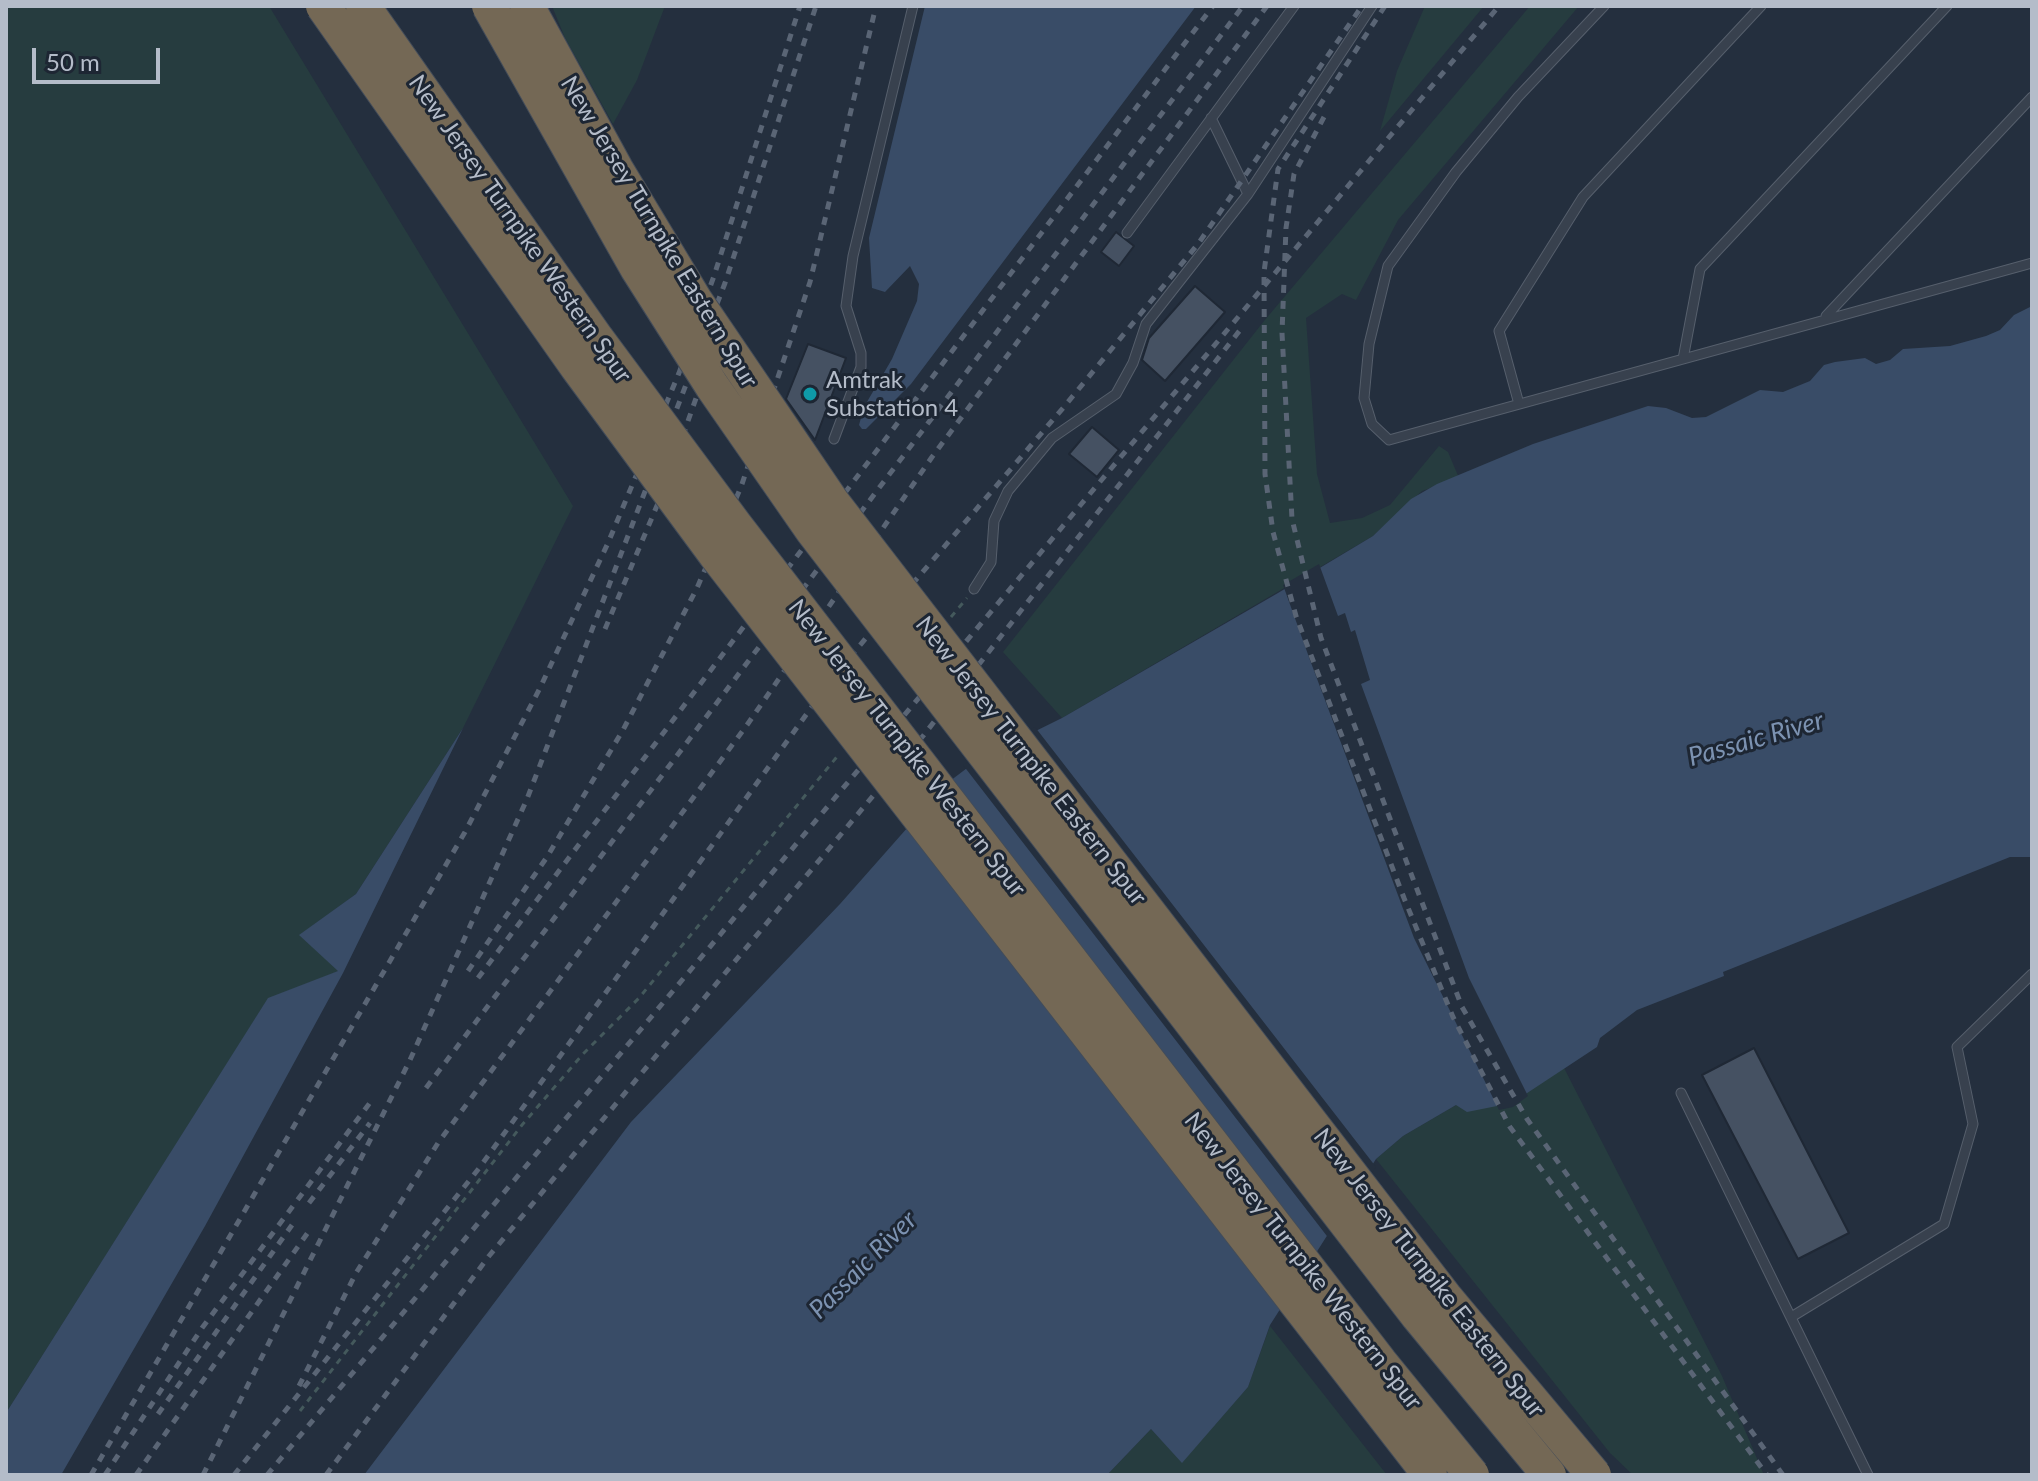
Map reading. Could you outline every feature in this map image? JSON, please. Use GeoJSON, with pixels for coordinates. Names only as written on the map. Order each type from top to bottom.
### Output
{"type":"FeatureCollection","features":[{"type":"Feature","properties":{"kind":"highway","name":"New Jersey Turnpike Western Spur"},"geometry":{"type":"LineString","coordinates":[[323,6],[577,367],[715,554],[1430,1475]]}},
{"type":"Feature","properties":{"kind":"highway","name":"New Jersey Turnpike Western Spur"},"geometry":{"type":"LineString","coordinates":[[363,6],[597,339],[727,515],[1380,1362],[1472,1475]]}},
{"type":"Feature","properties":{"kind":"highway","name":"New Jersey Turnpike Eastern Spur"},"geometry":{"type":"LineString","coordinates":[[489,6],[559,136],[643,279],[704,375],[812,530],[1418,1316],[1549,1475]]}},
{"type":"Feature","properties":{"kind":"highway","name":"New Jersey Turnpike Eastern Spur"},"geometry":{"type":"LineString","coordinates":[[527,6],[608,155],[695,300],[841,513],[1445,1297],[1594,1475]]}},
{"type":"Feature","properties":{"kind":"lane"},"geometry":{"type":"LineString","coordinates":[[834,439],[861,367],[861,353],[846,306],[853,256],[913,6]]}},
{"type":"Feature","properties":{"kind":"lane"},"geometry":{"type":"LineString","coordinates":[[1127,233],[1294,6]]}},
{"type":"Feature","properties":{"kind":"lane"},"geometry":{"type":"LineString","coordinates":[[974,589],[991,562],[994,521],[1008,491],[1052,438],[1116,394],[1124,383],[1146,324],[1248,194],[1372,6]]}},
{"type":"Feature","properties":{"kind":"lane"},"geometry":{"type":"LineString","coordinates":[[1604,6],[1518,97],[1464,161],[1388,266],[1369,344],[1364,398],[1372,424],[1389,440],[2032,263]]}},
{"type":"Feature","properties":{"kind":"lane"},"geometry":{"type":"LineString","coordinates":[[1519,404],[1499,331],[1583,197],[1761,6]]}},
{"type":"Feature","properties":{"kind":"lane"},"geometry":{"type":"LineString","coordinates":[[1683,359],[1700,269],[1947,6]]}},
{"type":"Feature","properties":{"kind":"lane"},"geometry":{"type":"LineString","coordinates":[[1825,318],[2032,97]]}},
{"type":"Feature","properties":{"kind":"lane"},"geometry":{"type":"LineString","coordinates":[[1211,118],[1248,194]]}},
{"type":"Feature","properties":{"kind":"lane"},"geometry":{"type":"LineString","coordinates":[[1793,1316],[1944,1224],[1973,1124],[1957,1047],[2032,974]]}},
{"type":"Feature","properties":{"kind":"lane"},"geometry":{"type":"LineString","coordinates":[[1681,1093],[1793,1316],[1868,1475]]}},
{"type":"Feature","properties":{"kind":"path"},"geometry":{"type":"LineString","coordinates":[[945,625],[974,589]]}},
{"type":"Feature","properties":{"kind":"path"},"geometry":{"type":"LineString","coordinates":[[300,1411],[522,1125],[583,1054],[639,998],[846,746]]}},
{"type":"Feature","properties":{"kind":"green space"},"geometry":{"type":"Polygon","coordinates":[[[6,6],[269,6],[573,506],[463,728],[356,894],[300,935],[339,971],[268,999],[6,1413],[6,6]]]}},
{"type":"Feature","properties":{"kind":"green space"},"geometry":{"type":"Polygon","coordinates":[[[552,6],[665,6],[637,80],[613,124],[565,38],[552,6]]]}},
{"type":"Feature","properties":{"kind":"green space"},"geometry":{"type":"Polygon","coordinates":[[[1425,6],[1484,6],[1380,131],[1397,71],[1425,6]]]}},
{"type":"Feature","properties":{"kind":"green space"},"geometry":{"type":"Polygon","coordinates":[[[1530,6],[1579,6],[1398,220],[1356,300],[1342,294],[1306,318],[1317,474],[1330,523],[1362,518],[1390,505],[1439,446],[1448,452],[1459,478],[1422,491],[1373,536],[1062,718],[1003,652],[1264,321],[1530,6]]]}},
{"type":"Feature","properties":{"kind":"green space"},"geometry":{"type":"Polygon","coordinates":[[[1563,1066],[1722,1376],[1764,1475],[1633,1475],[1610,1453],[1376,1159],[1403,1136],[1456,1105],[1512,1103],[1563,1066]]]}},
{"type":"Feature","properties":{"kind":"green space"},"geometry":{"type":"Polygon","coordinates":[[[1270,1326],[1387,1475],[1107,1475],[1151,1429],[1182,1462],[1248,1387],[1270,1326]]]}},
{"type":"Feature","properties":{"kind":"water"},"geometry":{"type":"Polygon","coordinates":[[[925,6],[1196,6],[911,384],[866,429],[862,429],[859,425],[864,407],[892,359],[917,301],[919,284],[910,266],[885,292],[872,288],[869,238],[925,6]]]}},
{"type":"Feature","properties":{"kind":"water","name":"Passaic River"},"geometry":{"type":"Polygon","coordinates":[[[2032,306],[2032,857],[2010,857],[1723,972],[1724,976],[1637,1010],[1600,1038],[1597,1047],[1512,1103],[1467,1112],[1456,1105],[1403,1136],[1376,1159],[1270,1325],[1248,1387],[1182,1463],[1151,1429],[1107,1475],[364,1475],[631,1122],[840,904],[946,784],[979,759],[1062,718],[1373,536],[1411,499],[1437,484],[1533,444],[1648,406],[1666,408],[1692,418],[1706,417],[1760,390],[1783,392],[1810,381],[1824,365],[1865,358],[1876,364],[1890,360],[1903,349],[1950,346],[1986,336],[2000,330],[2014,315],[2032,306]]]}},
{"type":"Feature","properties":{"kind":"water"},"geometry":{"type":"Polygon","coordinates":[[[463,728],[343,973],[205,1226],[61,1475],[6,1475],[6,1413],[268,998],[338,971],[299,935],[356,894],[463,728]]]}},
{"type":"Feature","properties":{"kind":"pier"},"geometry":{"type":"Polygon","coordinates":[[[1319,564],[1338,616],[1345,613],[1351,632],[1355,630],[1370,680],[1361,684],[1469,978],[1528,1096],[1513,1107],[1499,1110],[1414,938],[1283,585],[1319,564]]]}},
{"type":"Feature","properties":{"kind":"pier"},"geometry":{"type":"Polygon","coordinates":[[[1035,727],[1376,1167],[1330,1240],[963,765],[1035,727]]]}},
{"type":"Feature","properties":{"kind":"building"},"geometry":{"type":"Polygon","coordinates":[[[1116,232],[1134,246],[1119,266],[1101,252],[1116,232]]]}},
{"type":"Feature","properties":{"kind":"building"},"geometry":{"type":"Polygon","coordinates":[[[1195,286],[1225,312],[1165,381],[1142,360],[1149,338],[1195,286]]]}},
{"type":"Feature","properties":{"kind":"building","name":"Amtrak Substation 4"},"geometry":{"type":"Polygon","coordinates":[[[808,344],[846,358],[815,440],[786,399],[808,344]]]}},
{"type":"Feature","properties":{"kind":"building"},"geometry":{"type":"Polygon","coordinates":[[[1092,427],[1119,450],[1097,477],[1069,454],[1092,427]]]}},
{"type":"Feature","properties":{"kind":"building"},"geometry":{"type":"Polygon","coordinates":[[[1754,1048],[1849,1233],[1798,1259],[1702,1075],[1754,1048]]]}},
{"type":"Feature","properties":{"kind":"railway"},"geometry":{"type":"LineString","coordinates":[[91,1475],[465,832],[540,688],[608,543],[679,373],[714,276],[800,6]]}},
{"type":"Feature","properties":{"kind":"railway"},"geometry":{"type":"LineString","coordinates":[[203,1475],[410,1060],[527,799],[725,283],[816,6]]}},
{"type":"Feature","properties":{"kind":"railway"},"geometry":{"type":"LineString","coordinates":[[468,971],[547,857],[623,730],[697,588],[741,487],[810,282],[876,6]]}},
{"type":"Feature","properties":{"kind":"railway"},"geometry":{"type":"LineString","coordinates":[[478,978],[1213,6]]}},
{"type":"Feature","properties":{"kind":"railway"},"geometry":{"type":"LineString","coordinates":[[426,1088],[1243,6]]}},
{"type":"Feature","properties":{"kind":"railway"},"geometry":{"type":"LineString","coordinates":[[299,1386],[356,1273],[438,1143],[747,725],[932,457],[1267,6]]}},
{"type":"Feature","properties":{"kind":"railway"},"geometry":{"type":"LineString","coordinates":[[234,1475],[480,1167],[837,672],[1063,408],[1198,244],[1362,6]]}},
{"type":"Feature","properties":{"kind":"railway"},"geometry":{"type":"LineString","coordinates":[[1385,6],[1278,169],[1264,272],[1265,474],[1273,532],[1296,616],[1404,898],[1453,1017],[1510,1127],[1767,1475]]}},
{"type":"Feature","properties":{"kind":"railway"},"geometry":{"type":"LineString","coordinates":[[267,1475],[1499,6]]}},
{"type":"Feature","properties":{"kind":"railway"},"geometry":{"type":"LineString","coordinates":[[1324,117],[1294,174],[1286,228],[1282,333],[1292,519],[1321,638],[1462,1007],[1527,1119],[1783,1475]]}},
{"type":"Feature","properties":{"kind":"railway"},"geometry":{"type":"LineString","coordinates":[[605,629],[664,489],[724,319]]}},
{"type":"Feature","properties":{"kind":"railway"},"geometry":{"type":"LineString","coordinates":[[326,1475],[489,1256],[923,736],[1244,325]]}},
{"type":"Feature","properties":{"kind":"railway"},"geometry":{"type":"LineString","coordinates":[[105,1475],[202,1328],[372,1100]]}},
{"type":"Feature","properties":{"kind":"railway"},"geometry":{"type":"LineString","coordinates":[[309,1203],[370,1123]]}},
{"type":"Feature","properties":{"kind":"railway"},"geometry":{"type":"LineString","coordinates":[[158,1414],[292,1225]]}},
{"type":"Feature","properties":{"kind":"railway"},"geometry":{"type":"LineString","coordinates":[[136,1475],[309,1231]]}},
{"type":"Feature","properties":{"kind":"place","name":"Amtrak Substation 4"},"geometry":{"type":"Point","coordinates":[810,394]}}]}
